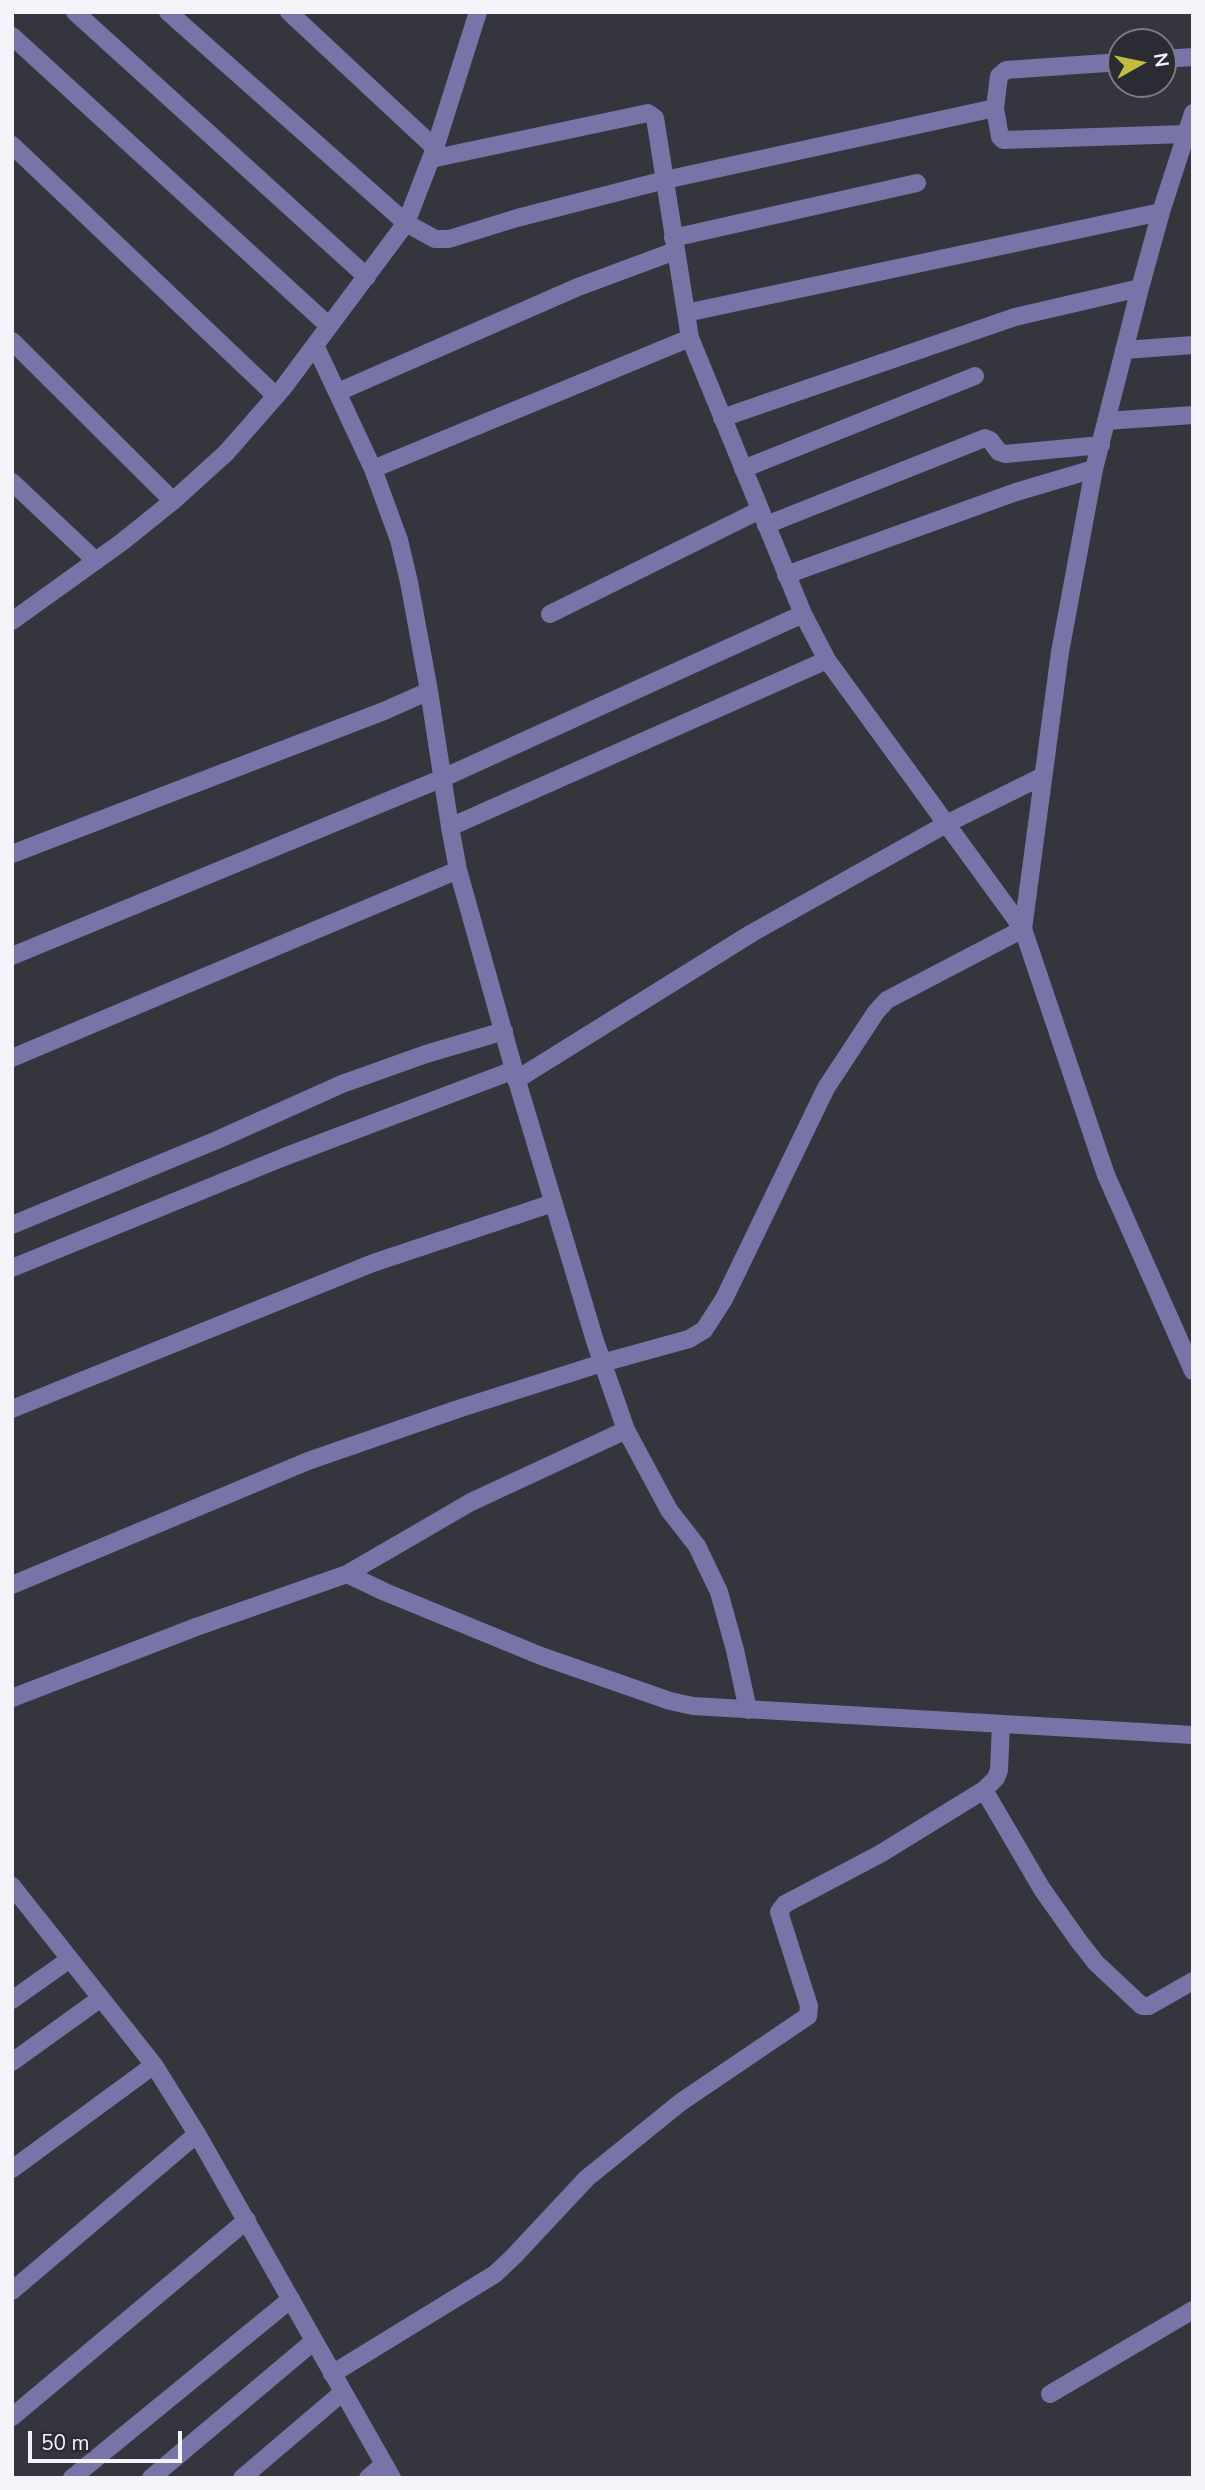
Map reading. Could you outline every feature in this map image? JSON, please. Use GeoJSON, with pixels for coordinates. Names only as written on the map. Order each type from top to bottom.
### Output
{"type":"FeatureCollection","features":[{"type":"Feature","properties":{"kind":"street"},"geometry":{"type":"LineString","coordinates":[[75,12],[367,277]]}},
{"type":"Feature","properties":{"kind":"street"},"geometry":{"type":"LineString","coordinates":[[168,12],[406,223],[435,239],[449,239],[517,218],[665,180],[995,108]]}},
{"type":"Feature","properties":{"kind":"street"},"geometry":{"type":"LineString","coordinates":[[289,12],[433,153]]}},
{"type":"Feature","properties":{"kind":"street"},"geometry":{"type":"LineString","coordinates":[[12,621],[173,501],[226,453],[276,397],[367,277],[406,223],[433,153],[476,19],[459,12]]}},
{"type":"Feature","properties":{"kind":"street"},"geometry":{"type":"LineString","coordinates":[[12,36],[329,326]]}},
{"type":"Feature","properties":{"kind":"street"},"geometry":{"type":"LineString","coordinates":[[1107,63],[1006,69],[999,76],[995,108],[1000,137],[1186,134]]}},
{"type":"Feature","properties":{"kind":"street"},"geometry":{"type":"LineString","coordinates":[[433,153],[648,113],[652,114],[657,122],[690,338],[786,575],[827,660],[1023,929],[1105,1175],[1193,1371]]}},
{"type":"Feature","properties":{"kind":"street"},"geometry":{"type":"LineString","coordinates":[[1023,929],[1060,652],[1094,470],[1161,212],[1186,155],[1186,134],[1193,113]]}},
{"type":"Feature","properties":{"kind":"street"},"geometry":{"type":"LineString","coordinates":[[12,145],[276,397]]}},
{"type":"Feature","properties":{"kind":"street"},"geometry":{"type":"LineString","coordinates":[[338,392],[674,244],[917,183]]}},
{"type":"Feature","properties":{"kind":"street"},"geometry":{"type":"LineString","coordinates":[[686,313],[1161,212]]}},
{"type":"Feature","properties":{"kind":"street"},"geometry":{"type":"LineString","coordinates":[[722,418],[1015,317],[1140,288]]}},
{"type":"Feature","properties":{"kind":"street"},"geometry":{"type":"LineString","coordinates":[[373,469],[690,338]]}},
{"type":"Feature","properties":{"kind":"street"},"geometry":{"type":"LineString","coordinates":[[12,341],[173,501]]}},
{"type":"Feature","properties":{"kind":"street"},"geometry":{"type":"LineString","coordinates":[[315,345],[373,469],[404,561],[429,691],[458,870],[515,1075],[603,1363],[626,1430],[669,1510],[697,1546],[719,1592],[748,1710]]}},
{"type":"Feature","properties":{"kind":"street"},"geometry":{"type":"LineString","coordinates":[[1124,350],[1193,345]]}},
{"type":"Feature","properties":{"kind":"street"},"geometry":{"type":"LineString","coordinates":[[743,470],[975,376]]}},
{"type":"Feature","properties":{"kind":"street"},"geometry":{"type":"LineString","coordinates":[[1106,421],[1193,415]]}},
{"type":"Feature","properties":{"kind":"street"},"geometry":{"type":"LineString","coordinates":[[550,614],[763,518],[985,438],[990,440],[999,452],[1005,454],[1101,445]]}},
{"type":"Feature","properties":{"kind":"street"},"geometry":{"type":"LineString","coordinates":[[786,575],[1016,492],[1094,470]]}},
{"type":"Feature","properties":{"kind":"street"},"geometry":{"type":"LineString","coordinates":[[12,482],[96,561]]}},
{"type":"Feature","properties":{"kind":"street"},"geometry":{"type":"LineString","coordinates":[[12,956],[443,778],[803,614]]}},
{"type":"Feature","properties":{"kind":"street"},"geometry":{"type":"LineString","coordinates":[[450,827],[827,660]]}},
{"type":"Feature","properties":{"kind":"street"},"geometry":{"type":"LineString","coordinates":[[12,855],[384,711],[429,691]]}},
{"type":"Feature","properties":{"kind":"street"},"geometry":{"type":"LineString","coordinates":[[12,1268],[285,1157],[515,1075],[752,933],[948,823],[1043,776]]}},
{"type":"Feature","properties":{"kind":"street"},"geometry":{"type":"LineString","coordinates":[[12,1058],[458,870]]}},
{"type":"Feature","properties":{"kind":"street"},"geometry":{"type":"LineString","coordinates":[[12,1585],[308,1461],[458,1409],[689,1339],[704,1330],[724,1299],[826,1088],[876,1012],[887,1000],[1023,929]]}},
{"type":"Feature","properties":{"kind":"street"},"geometry":{"type":"LineString","coordinates":[[12,1225],[217,1140],[342,1084],[426,1054],[504,1031]]}},
{"type":"Feature","properties":{"kind":"street"},"geometry":{"type":"LineString","coordinates":[[12,1409],[373,1263],[553,1203]]}},
{"type":"Feature","properties":{"kind":"street"},"geometry":{"type":"LineString","coordinates":[[12,1699],[196,1628],[347,1574],[471,1502],[626,1430]]}},
{"type":"Feature","properties":{"kind":"street"},"geometry":{"type":"LineString","coordinates":[[347,1574],[541,1656],[670,1702],[748,1710],[1193,1735]]}},
{"type":"Feature","properties":{"kind":"street"},"geometry":{"type":"LineString","coordinates":[[332,2374],[495,2274],[598,2170],[681,2102],[808,2016],[809,2006],[779,1912],[785,1904],[880,1854],[984,1790],[996,1778],[999,1770],[1001,1724]]}},
{"type":"Feature","properties":{"kind":"street"},"geometry":{"type":"LineString","coordinates":[[984,1790],[1042,1889],[1077,1940],[1096,1963],[1142,2006],[1149,2006],[1193,1982]]}},
{"type":"Feature","properties":{"kind":"street"},"geometry":{"type":"LineString","coordinates":[[12,1886],[154,2064],[197,2134],[388,2471],[368,2478]]}},
{"type":"Feature","properties":{"kind":"street"},"geometry":{"type":"LineString","coordinates":[[12,2000],[70,1959]]}},
{"type":"Feature","properties":{"kind":"street"},"geometry":{"type":"LineString","coordinates":[[12,2062],[101,1998]]}},
{"type":"Feature","properties":{"kind":"street"},"geometry":{"type":"LineString","coordinates":[[12,2169],[154,2064]]}},
{"type":"Feature","properties":{"kind":"street"},"geometry":{"type":"LineString","coordinates":[[12,2291],[197,2134]]}},
{"type":"Feature","properties":{"kind":"street"},"geometry":{"type":"LineString","coordinates":[[12,2417],[247,2220]]}},
{"type":"Feature","properties":{"kind":"street"},"geometry":{"type":"LineString","coordinates":[[72,2478],[290,2299]]}},
{"type":"Feature","properties":{"kind":"street"},"geometry":{"type":"LineString","coordinates":[[1050,2394],[1193,2310]]}},
{"type":"Feature","properties":{"kind":"street"},"geometry":{"type":"LineString","coordinates":[[151,2478],[314,2341]]}},
{"type":"Feature","properties":{"kind":"street"},"geometry":{"type":"LineString","coordinates":[[242,2478],[343,2392]]}}]}
